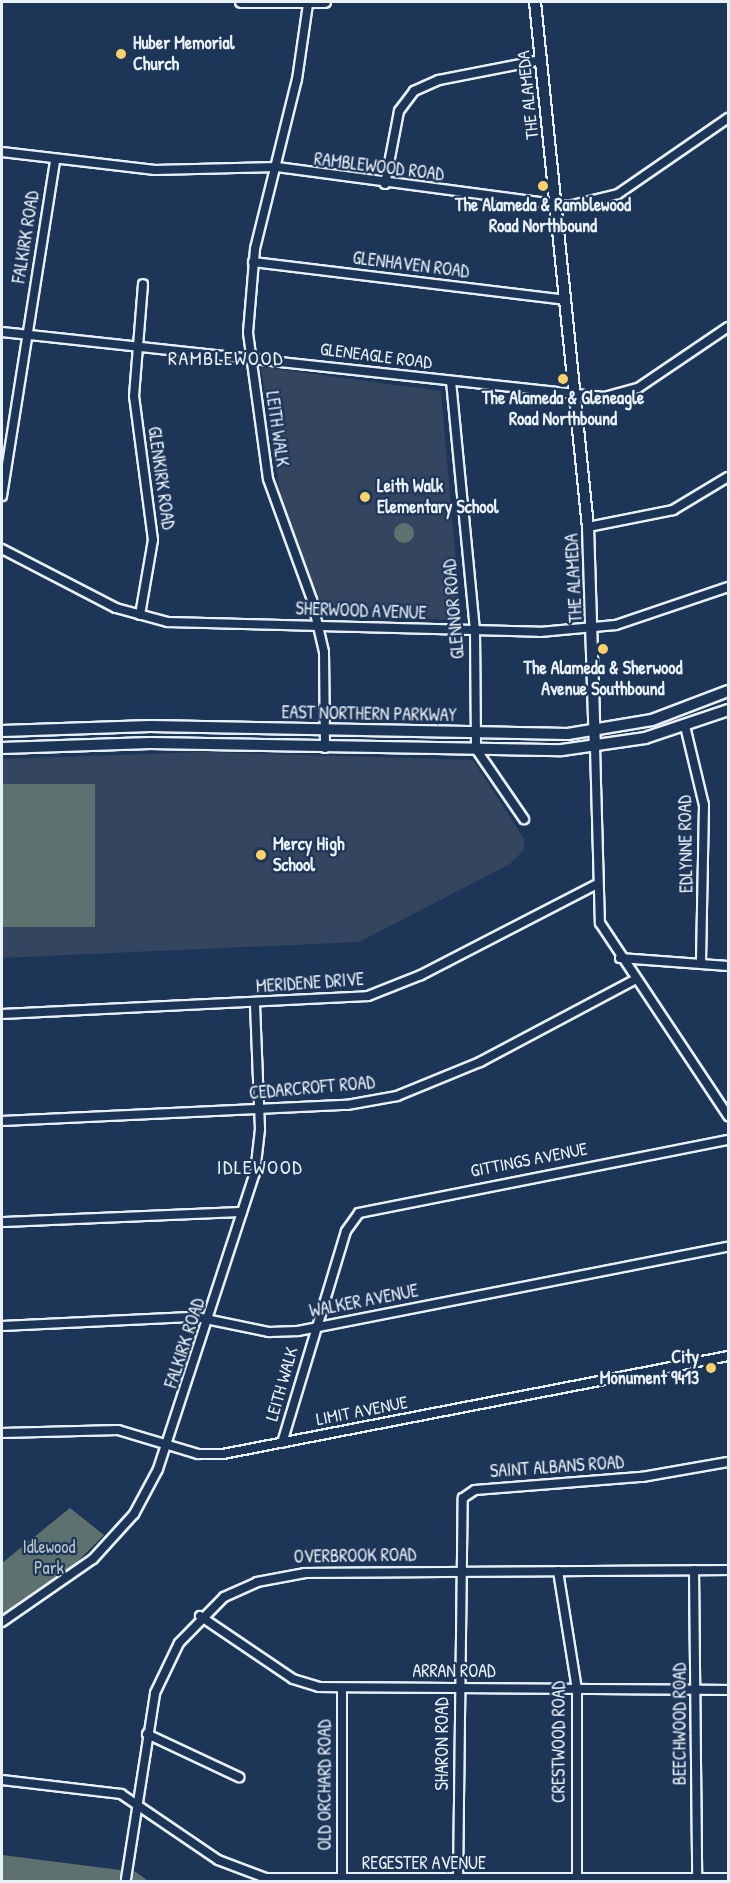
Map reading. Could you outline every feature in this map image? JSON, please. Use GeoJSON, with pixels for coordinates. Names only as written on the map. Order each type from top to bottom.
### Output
{"type":"FeatureCollection","features":[{"type":"Feature","properties":{"kind":"main road"},"geometry":{"type":"LineString","coordinates":[[241,2],[308,4],[326,2]]}},
{"type":"Feature","properties":{"kind":"main road","name":"THE ALAMEDA"},"geometry":{"type":"LineString","coordinates":[[535,2],[588,527],[594,629],[595,747]]}},
{"type":"Feature","properties":{"kind":"main road","name":"EAST NORTHERN PARKWAY"},"geometry":{"type":"LineString","coordinates":[[2,731],[150,726],[476,733],[595,730],[651,720],[729,691]]}},
{"type":"Feature","properties":{"kind":"main road","name":"EAST NORTHERN PARKWAY"},"geometry":{"type":"LineString","coordinates":[[2,748],[150,743],[325,748],[595,747],[685,726],[729,710]]}},
{"type":"Feature","properties":{"kind":"street","name":"LEITH WALK"},"geometry":{"type":"LineString","coordinates":[[308,4],[277,167],[253,262],[250,357],[272,497],[318,626],[326,729],[325,748]]}},
{"type":"Feature","properties":{"kind":"street"},"geometry":{"type":"LineString","coordinates":[[385,184],[395,124],[414,91],[439,80],[541,60]]}},
{"type":"Feature","properties":{"kind":"street","name":"RAMBLEWOOD ROAD"},"geometry":{"type":"LineString","coordinates":[[2,152],[55,161],[155,170],[277,167],[385,184],[556,205],[612,197],[729,118]]}},
{"type":"Feature","properties":{"kind":"street","name":"FALKIRK ROAD"},"geometry":{"type":"LineString","coordinates":[[2,496],[55,161]]}},
{"type":"Feature","properties":{"kind":"street","name":"GLENHAVEN ROAD"},"geometry":{"type":"LineString","coordinates":[[253,262],[565,300]]}},
{"type":"Feature","properties":{"kind":"street","name":"GLENKIRK ROAD"},"geometry":{"type":"LineString","coordinates":[[140,615],[153,540],[135,409],[143,284]]}},
{"type":"Feature","properties":{"kind":"street","name":"GLENEAGLE ROAD"},"geometry":{"type":"LineString","coordinates":[[2,332],[138,344],[575,396],[611,396],[638,388],[729,327]]}},
{"type":"Feature","properties":{"kind":"street","name":"GLENNOR ROAD"},"geometry":{"type":"LineString","coordinates":[[451,381],[475,631],[476,749]]}},
{"type":"Feature","properties":{"kind":"street"},"geometry":{"type":"LineString","coordinates":[[588,527],[673,510],[729,477]]}},
{"type":"Feature","properties":{"kind":"street","name":"SHERWOOD AVENUE"},"geometry":{"type":"LineString","coordinates":[[2,549],[93,597],[140,615],[168,622],[475,631],[594,629],[670,609],[729,586]]}},
{"type":"Feature","properties":{"kind":"street","name":"EDLYNNE ROAD"},"geometry":{"type":"LineString","coordinates":[[685,726],[704,806],[701,963]]}},
{"type":"Feature","properties":{"kind":"street","name":"THE ALAMEDA"},"geometry":{"type":"LineString","coordinates":[[595,747],[595,885],[600,923],[634,980],[729,1116]]}},
{"type":"Feature","properties":{"kind":"street"},"geometry":{"type":"LineString","coordinates":[[476,749],[524,819]]}},
{"type":"Feature","properties":{"kind":"street","name":"MERIDENE DRIVE"},"geometry":{"type":"LineString","coordinates":[[2,1014],[346,1000],[383,992],[595,885]]}},
{"type":"Feature","properties":{"kind":"street"},"geometry":{"type":"LineString","coordinates":[[620,958],[729,966]]}},
{"type":"Feature","properties":{"kind":"street","name":"CEDARCROFT ROAD"},"geometry":{"type":"LineString","coordinates":[[2,1121],[366,1102],[409,1092],[480,1062],[634,980]]}},
{"type":"Feature","properties":{"kind":"street","name":"FALKIRK ROAD"},"geometry":{"type":"LineString","coordinates":[[2,1622],[73,1577],[116,1537],[147,1492],[168,1443],[212,1318],[257,1161],[259,1109],[255,1004]]}},
{"type":"Feature","properties":{"kind":"street","name":"GITTINGS AVENUE"},"geometry":{"type":"LineString","coordinates":[[346,1231],[359,1213],[380,1207],[729,1140]]}},
{"type":"Feature","properties":{"kind":"street"},"geometry":{"type":"LineString","coordinates":[[2,1222],[242,1212]]}},
{"type":"Feature","properties":{"kind":"street","name":"LEITH WALK"},"geometry":{"type":"LineString","coordinates":[[282,1443],[315,1327],[346,1231]]}},
{"type":"Feature","properties":{"kind":"street","name":"WALKER AVENUE"},"geometry":{"type":"LineString","coordinates":[[2,1326],[212,1318],[268,1332],[315,1327],[729,1247]]}},
{"type":"Feature","properties":{"kind":"street","name":"LIMIT AVENUE"},"geometry":{"type":"LineString","coordinates":[[2,1433],[110,1430],[208,1455],[282,1443],[729,1356]]}},
{"type":"Feature","properties":{"kind":"street","name":"SAINT ALBANS ROAD"},"geometry":{"type":"LineString","coordinates":[[460,1570],[461,1502],[471,1491],[642,1477],[729,1462]]}},
{"type":"Feature","properties":{"kind":"street","name":"OVERBROOK ROAD"},"geometry":{"type":"LineString","coordinates":[[126,1879],[140,1804],[147,1734],[162,1674],[200,1616],[224,1597],[282,1575],[460,1570],[729,1570]]}},
{"type":"Feature","properties":{"kind":"street","name":"SHARON ROAD"},"geometry":{"type":"LineString","coordinates":[[458,1880],[460,1570]]}},
{"type":"Feature","properties":{"kind":"street","name":"CRESTWOOD ROAD"},"geometry":{"type":"LineString","coordinates":[[558,1570],[578,1689],[576,1879]]}},
{"type":"Feature","properties":{"kind":"street","name":"BEECHWOOD ROAD"},"geometry":{"type":"LineString","coordinates":[[694,1570],[697,1690],[697,1878]]}},
{"type":"Feature","properties":{"kind":"street","name":"ARRAN ROAD"},"geometry":{"type":"LineString","coordinates":[[200,1616],[293,1679],[342,1690],[459,1686],[729,1690]]}},
{"type":"Feature","properties":{"kind":"street","name":"OLD ORCHARD ROAD"},"geometry":{"type":"LineString","coordinates":[[342,1690],[342,1880]]}},
{"type":"Feature","properties":{"kind":"street"},"geometry":{"type":"LineString","coordinates":[[147,1734],[239,1777]]}},
{"type":"Feature","properties":{"kind":"street","name":"REGESTER AVENUE"},"geometry":{"type":"LineString","coordinates":[[2,1780],[109,1793],[140,1804],[228,1866],[288,1881],[729,1878]]}},
{"type":"Feature","properties":{"kind":"shaded area","name":"Leith Walk Elementary School"},"geometry":{"type":"Polygon","coordinates":[[[261,367],[441,391],[461,620],[330,616],[324,611],[282,506],[261,367]]]}},
{"type":"Feature","properties":{"kind":"shaded area","name":"Mercy High School"},"geometry":{"type":"Polygon","coordinates":[[[203,752],[473,760],[525,840],[523,851],[510,864],[359,942],[2,958],[2,759],[203,752]]]}},
{"type":"Feature","properties":{"kind":"green space"},"geometry":{"type":"Polygon","coordinates":[[[400,523],[408,523],[414,529],[414,537],[408,543],[400,543],[394,537],[394,529],[400,523]]]}},
{"type":"Feature","properties":{"kind":"green space"},"geometry":{"type":"Polygon","coordinates":[[[3,784],[95,784],[95,927],[3,927],[3,784]]]}},
{"type":"Feature","properties":{"kind":"green space","name":"Idlewood Park"},"geometry":{"type":"Polygon","coordinates":[[[70,1508],[104,1535],[60,1579],[2,1615],[2,1563],[70,1508]]]}},
{"type":"Feature","properties":{"kind":"green space"},"geometry":{"type":"Polygon","coordinates":[[[2,1855],[136,1872],[148,1881],[2,1882],[2,1855]]]}},
{"type":"Feature","properties":{"kind":"place","name":"Huber Memorial Church"},"geometry":{"type":"Point","coordinates":[121,54]}},
{"type":"Feature","properties":{"kind":"place","name":"The Alameda & Ramblewood Road Northbound"},"geometry":{"type":"Point","coordinates":[543,186]}},
{"type":"Feature","properties":{"kind":"place","name":"The Alameda & Gleneagle Road Northbound"},"geometry":{"type":"Point","coordinates":[563,379]}},
{"type":"Feature","properties":{"kind":"place","name":"Leith Walk Elementary School"},"geometry":{"type":"Point","coordinates":[365,497]}},
{"type":"Feature","properties":{"kind":"place","name":"The Alameda & Sherwood Avenue Southbound"},"geometry":{"type":"Point","coordinates":[603,649]}},
{"type":"Feature","properties":{"kind":"place","name":"Mercy High School"},"geometry":{"type":"Point","coordinates":[261,855]}},
{"type":"Feature","properties":{"kind":"place","name":"City Monument 9413"},"geometry":{"type":"Point","coordinates":[711,1368]}},
{"type":"Feature","properties":{"kind":"district","name":"RAMBLEWOOD"},"geometry":{"type":"Point","coordinates":[226,357]}},
{"type":"Feature","properties":{"kind":"district","name":"IDLEWOOD"},"geometry":{"type":"Point","coordinates":[260,1166]}}]}
